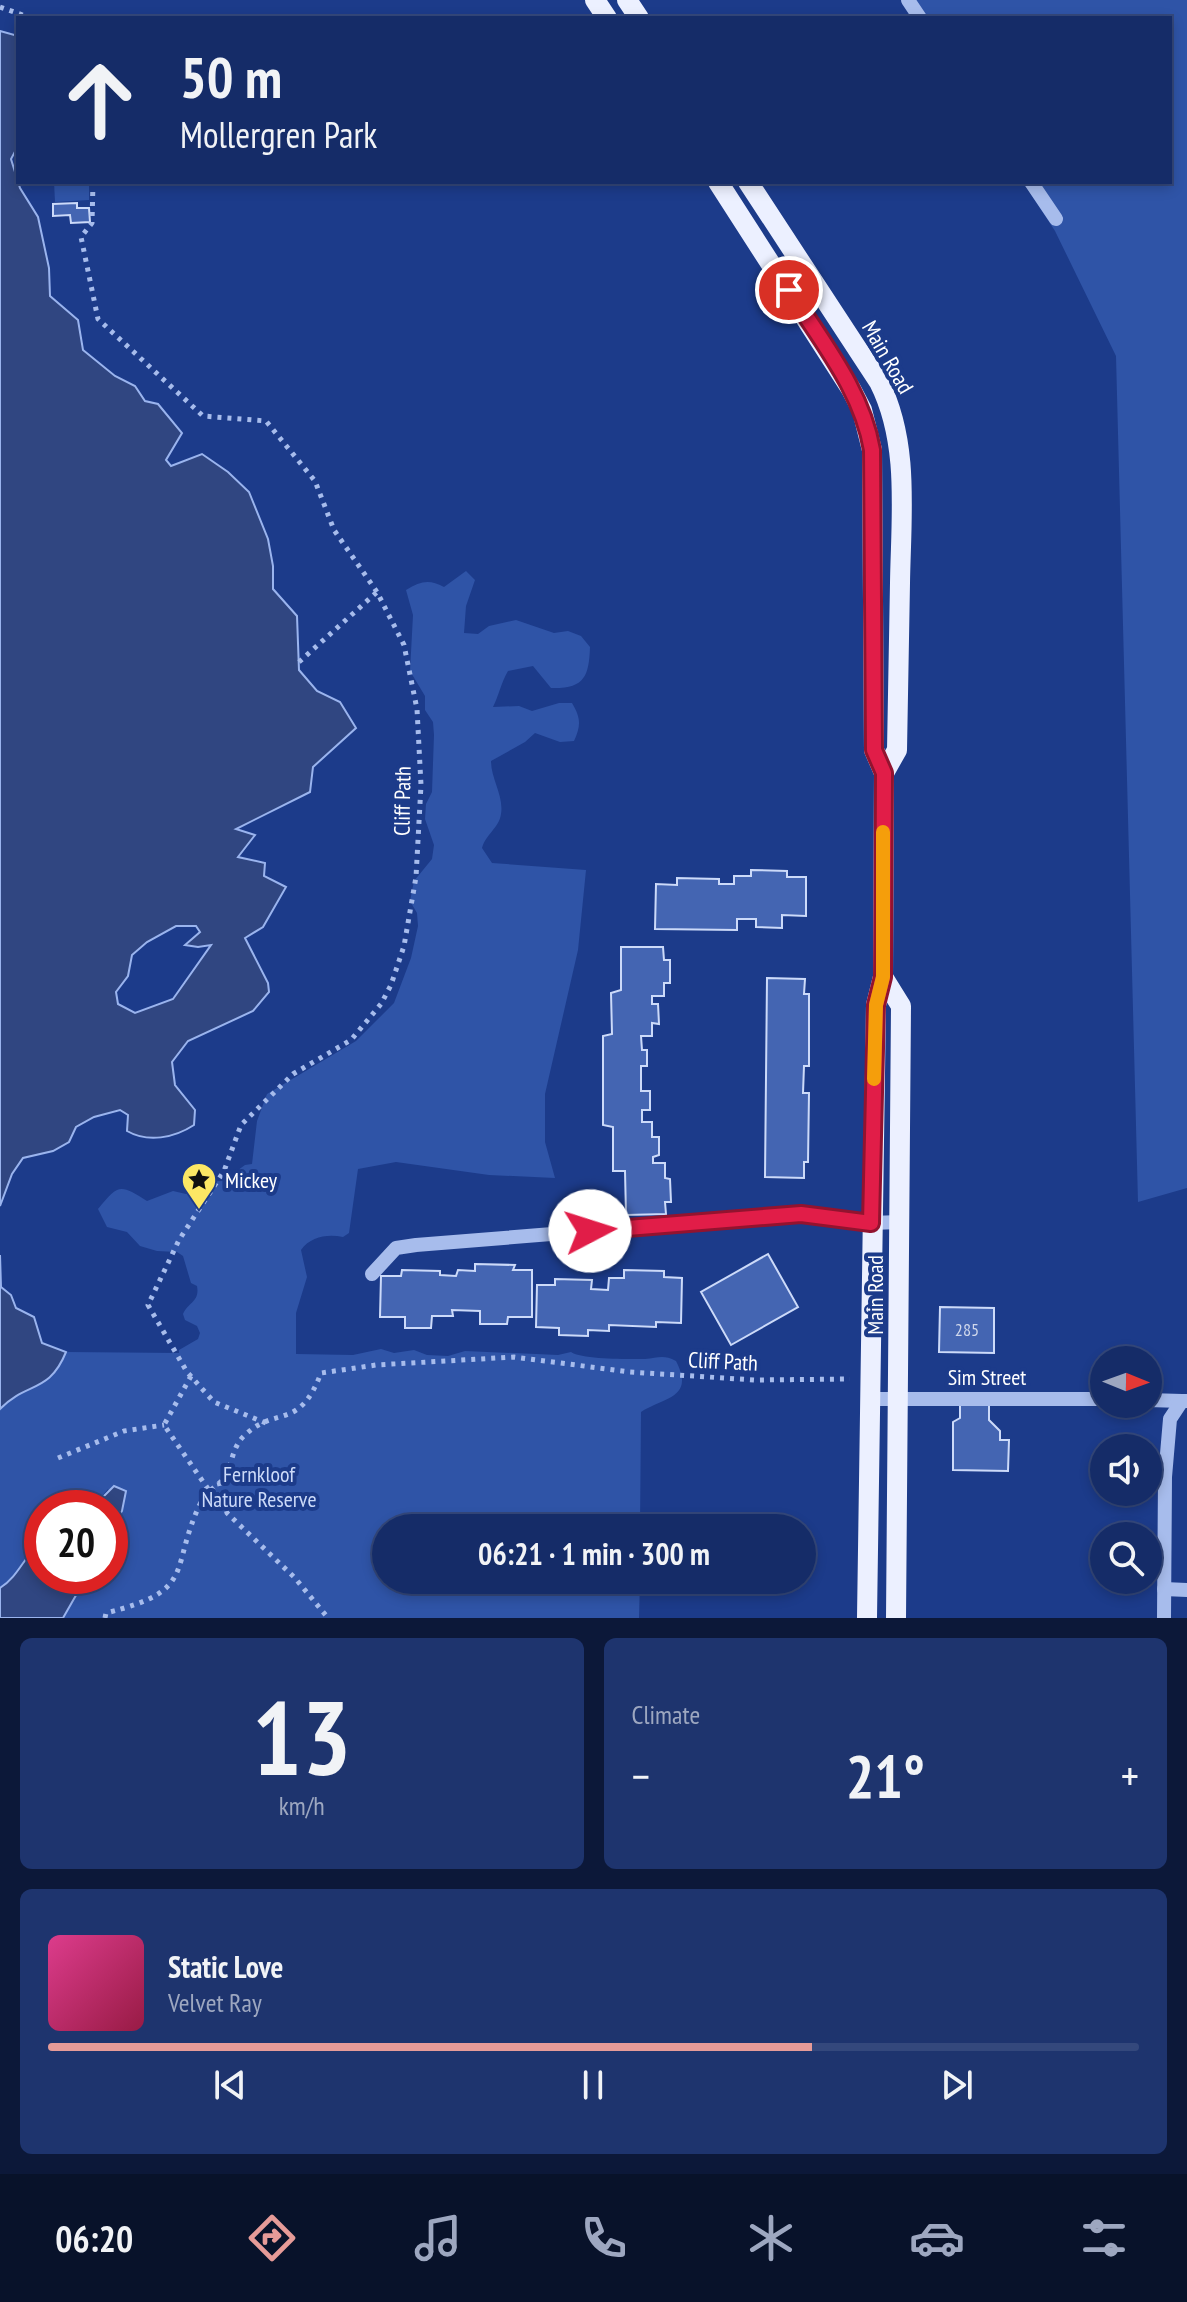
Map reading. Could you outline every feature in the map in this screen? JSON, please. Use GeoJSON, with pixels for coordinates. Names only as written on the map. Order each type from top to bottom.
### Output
{"type":"FeatureCollection","features":[{"type":"Feature","properties":{"kind":"main road","name":"Main Road"},"geometry":{"type":"LineString","coordinates":[[719,184],[851,389],[868,428],[873,475],[874,750],[884,773],[883,977],[876,1005],[867,1618]]}},
{"type":"Feature","properties":{"kind":"main road","name":"Main Road"},"geometry":{"type":"LineString","coordinates":[[749,184],[879,382],[895,418],[900,457],[901,535],[897,750],[884,773]]}},
{"type":"Feature","properties":{"kind":"main road","name":"Main Road"},"geometry":{"type":"LineString","coordinates":[[883,977],[901,1006],[896,1618]]}},
{"type":"Feature","properties":{"kind":"street"},"geometry":{"type":"LineString","coordinates":[[1032,184],[1056,219]]}},
{"type":"Feature","properties":{"kind":"street"},"geometry":{"type":"LineString","coordinates":[[372,1274],[396,1248],[416,1245],[801,1214],[871,1223],[900,1222]]}},
{"type":"Feature","properties":{"kind":"street","name":"Sim Street"},"geometry":{"type":"LineString","coordinates":[[870,1389],[899,1399],[1090,1399]]}},
{"type":"Feature","properties":{"kind":"street"},"geometry":{"type":"LineString","coordinates":[[1162,1400],[1185,1401]]}},
{"type":"Feature","properties":{"kind":"street"},"geometry":{"type":"LineString","coordinates":[[1164,1618],[1165,1477],[1170,1419],[1185,1401]]}},
{"type":"Feature","properties":{"kind":"street"},"geometry":{"type":"LineString","coordinates":[[1164,1589],[1187,1590]]}},
{"type":"Feature","properties":{"kind":"path"},"geometry":{"type":"LineString","coordinates":[[0,7],[25,16]]}},
{"type":"Feature","properties":{"kind":"path","name":"Cliff Path"},"geometry":{"type":"LineString","coordinates":[[93,184],[92,223],[81,237],[98,319],[203,416],[266,421],[315,481],[334,530],[377,592],[404,645],[417,709],[421,785],[416,877],[404,946],[391,985],[381,1004],[351,1040],[293,1074],[241,1125],[224,1171],[179,1240],[148,1305],[191,1376],[214,1402],[266,1423]]}},
{"type":"Feature","properties":{"kind":"path"},"geometry":{"type":"LineString","coordinates":[[299,662],[377,592]]}},
{"type":"Feature","properties":{"kind":"path","name":"Cliff Path"},"geometry":{"type":"LineString","coordinates":[[208,1489],[219,1482],[244,1436],[266,1423],[296,1412],[314,1393],[321,1373],[376,1365],[514,1357],[677,1375],[870,1389]]}},
{"type":"Feature","properties":{"kind":"path"},"geometry":{"type":"LineString","coordinates":[[164,1425],[191,1376]]}},
{"type":"Feature","properties":{"kind":"path"},"geometry":{"type":"LineString","coordinates":[[58,1458],[124,1431],[164,1425]]}},
{"type":"Feature","properties":{"kind":"path"},"geometry":{"type":"LineString","coordinates":[[105,1618],[106,1613],[159,1595],[178,1576],[200,1504],[208,1489],[164,1425]]}},
{"type":"Feature","properties":{"kind":"path"},"geometry":{"type":"LineString","coordinates":[[219,1482],[227,1513],[295,1578],[328,1618]]}},
{"type":"Feature","properties":{"kind":"green space"},"geometry":{"type":"Polygon","coordinates":[[[906,0],[1187,0],[1187,1188],[1138,1202],[1116,356],[1055,231],[1024,184],[1172,184],[1172,16],[917,16],[906,0]]]}},
{"type":"Feature","properties":{"kind":"green space"},"geometry":{"type":"Polygon","coordinates":[[[54,184],[89,184],[89,200],[55,202],[54,184]]]}},
{"type":"Feature","properties":{"kind":"green space","name":"Fernkloof Nature Reserve"},"geometry":{"type":"Polygon","coordinates":[[[466,571],[475,580],[466,606],[464,633],[478,634],[489,626],[516,620],[554,633],[568,631],[581,636],[590,647],[586,673],[571,686],[551,688],[533,666],[508,671],[493,707],[519,706],[532,711],[559,703],[572,703],[579,726],[574,741],[560,742],[535,733],[491,761],[501,801],[501,814],[482,848],[492,863],[586,870],[578,950],[545,1094],[545,1142],[555,1178],[489,1175],[396,1162],[358,1169],[349,1233],[343,1237],[315,1239],[301,1250],[307,1277],[296,1313],[296,1354],[353,1355],[381,1349],[394,1353],[414,1350],[427,1355],[448,1356],[465,1351],[558,1355],[571,1352],[597,1358],[664,1357],[676,1361],[681,1373],[680,1389],[675,1395],[641,1412],[640,1514],[372,1514],[372,1594],[640,1594],[639,1618],[63,1618],[77,1594],[128,1594],[128,1490],[24,1490],[24,1562],[0,1588],[0,1409],[52,1375],[66,1352],[179,1353],[179,1350],[198,1339],[200,1333],[197,1326],[185,1320],[183,1314],[195,1299],[197,1286],[191,1283],[183,1256],[177,1252],[140,1246],[127,1232],[107,1227],[98,1209],[120,1189],[147,1201],[173,1191],[186,1194],[192,1191],[196,1182],[223,1181],[245,1165],[252,1164],[257,1121],[267,1094],[356,1041],[394,1003],[411,958],[418,926],[417,913],[410,901],[414,881],[432,859],[434,845],[425,819],[426,804],[432,792],[433,722],[425,710],[425,696],[410,671],[413,615],[406,590],[425,582],[444,587],[466,571]]]}},
{"type":"Feature","properties":{"kind":"shaded area"},"geometry":{"type":"Polygon","coordinates":[[[0,31],[16,35],[16,150],[11,159],[16,184],[38,217],[49,268],[50,296],[78,320],[83,350],[115,376],[135,386],[145,401],[158,404],[182,433],[166,460],[171,466],[202,454],[249,492],[268,539],[273,589],[297,616],[299,670],[317,691],[340,702],[356,728],[313,767],[310,792],[236,829],[255,835],[238,857],[265,863],[264,876],[286,887],[263,927],[245,938],[268,983],[269,992],[253,1011],[188,1041],[172,1062],[175,1085],[195,1110],[194,1125],[170,1136],[152,1138],[127,1131],[128,1115],[120,1110],[94,1117],[76,1127],[69,1142],[53,1151],[23,1158],[12,1174],[0,1206],[0,31]],[[176,926],[147,942],[132,955],[128,976],[116,992],[118,1004],[135,1013],[173,999],[211,945],[185,945],[200,932],[196,926],[176,926]]]}},
{"type":"Feature","properties":{"kind":"shaded area"},"geometry":{"type":"Polygon","coordinates":[[[0,1255],[1,1287],[11,1295],[16,1308],[34,1317],[42,1343],[66,1352],[52,1375],[0,1409],[0,1255]]]}},
{"type":"Feature","properties":{"kind":"shaded area"},"geometry":{"type":"Polygon","coordinates":[[[24,1562],[24,1594],[77,1594],[63,1618],[0,1618],[0,1588],[24,1562]]]}},
{"type":"Feature","properties":{"kind":"building"},"geometry":{"type":"Polygon","coordinates":[[[77,203],[77,208],[89,208],[90,222],[71,223],[70,215],[53,216],[53,204],[77,203]]]}},
{"type":"Feature","properties":{"kind":"building"},"geometry":{"type":"Polygon","coordinates":[[[751,870],[787,871],[787,877],[806,877],[806,916],[782,915],[782,928],[756,927],[756,919],[737,919],[737,930],[655,929],[656,884],[677,885],[677,878],[719,879],[719,884],[734,884],[734,876],[751,876],[751,870]]]}},
{"type":"Feature","properties":{"kind":"building"},"geometry":{"type":"Polygon","coordinates":[[[621,947],[663,947],[664,960],[670,960],[670,983],[664,983],[664,996],[652,996],[652,1004],[658,1004],[659,1024],[652,1023],[652,1036],[641,1036],[642,1050],[647,1050],[647,1066],[641,1066],[641,1091],[650,1091],[650,1110],[642,1110],[642,1122],[652,1122],[652,1137],[659,1137],[659,1155],[653,1157],[653,1163],[665,1163],[665,1178],[670,1179],[671,1202],[665,1202],[666,1214],[626,1215],[625,1171],[613,1171],[613,1127],[603,1125],[603,1036],[612,1034],[611,993],[621,990],[621,947]]]}},
{"type":"Feature","properties":{"kind":"building"},"geometry":{"type":"Polygon","coordinates":[[[767,978],[805,979],[804,994],[809,994],[809,1066],[804,1066],[803,1093],[809,1093],[808,1162],[804,1162],[804,1178],[765,1177],[767,978]]]}},
{"type":"Feature","properties":{"kind":"building"},"geometry":{"type":"Polygon","coordinates":[[[768,1254],[798,1307],[731,1345],[701,1292],[768,1254]]]}},
{"type":"Feature","properties":{"kind":"building"},"geometry":{"type":"Polygon","coordinates":[[[475,1264],[515,1265],[513,1270],[532,1270],[532,1317],[508,1317],[507,1324],[480,1324],[480,1311],[452,1310],[453,1316],[432,1316],[431,1328],[405,1328],[405,1317],[380,1317],[381,1276],[401,1276],[402,1270],[440,1271],[440,1275],[456,1276],[458,1270],[475,1271],[475,1264]]]}},
{"type":"Feature","properties":{"kind":"building"},"geometry":{"type":"Polygon","coordinates":[[[624,1270],[664,1271],[664,1277],[682,1278],[681,1323],[656,1322],[656,1327],[609,1325],[609,1331],[588,1330],[588,1336],[559,1335],[559,1328],[536,1327],[537,1285],[555,1285],[555,1279],[592,1280],[591,1289],[608,1290],[609,1278],[624,1278],[624,1270]]]}},
{"type":"Feature","properties":{"kind":"building"},"geometry":{"type":"Polygon","coordinates":[[[940,1307],[994,1308],[994,1353],[939,1352],[940,1307]]]}},
{"type":"Feature","properties":{"kind":"building"},"geometry":{"type":"Polygon","coordinates":[[[960,1404],[989,1404],[989,1420],[1000,1431],[1000,1440],[1009,1440],[1008,1471],[953,1470],[953,1422],[960,1418],[960,1404]]]}},
{"type":"Feature","properties":{"kind":"slow traffic"},"geometry":{"type":"LineString","coordinates":[[874,1079],[876,1005],[883,977],[883,832]]}},
{"type":"Feature","properties":{"kind":"place","name":"Mickey"},"geometry":{"type":"Point","coordinates":[199,1211]}},
{"type":"Feature","properties":{"kind":"route"},"geometry":{"type":"LineString","coordinates":[[590,1231],[801,1214],[871,1223],[876,1005],[883,977],[884,773],[874,750],[872,450],[862,410],[789,290]]}}]}
